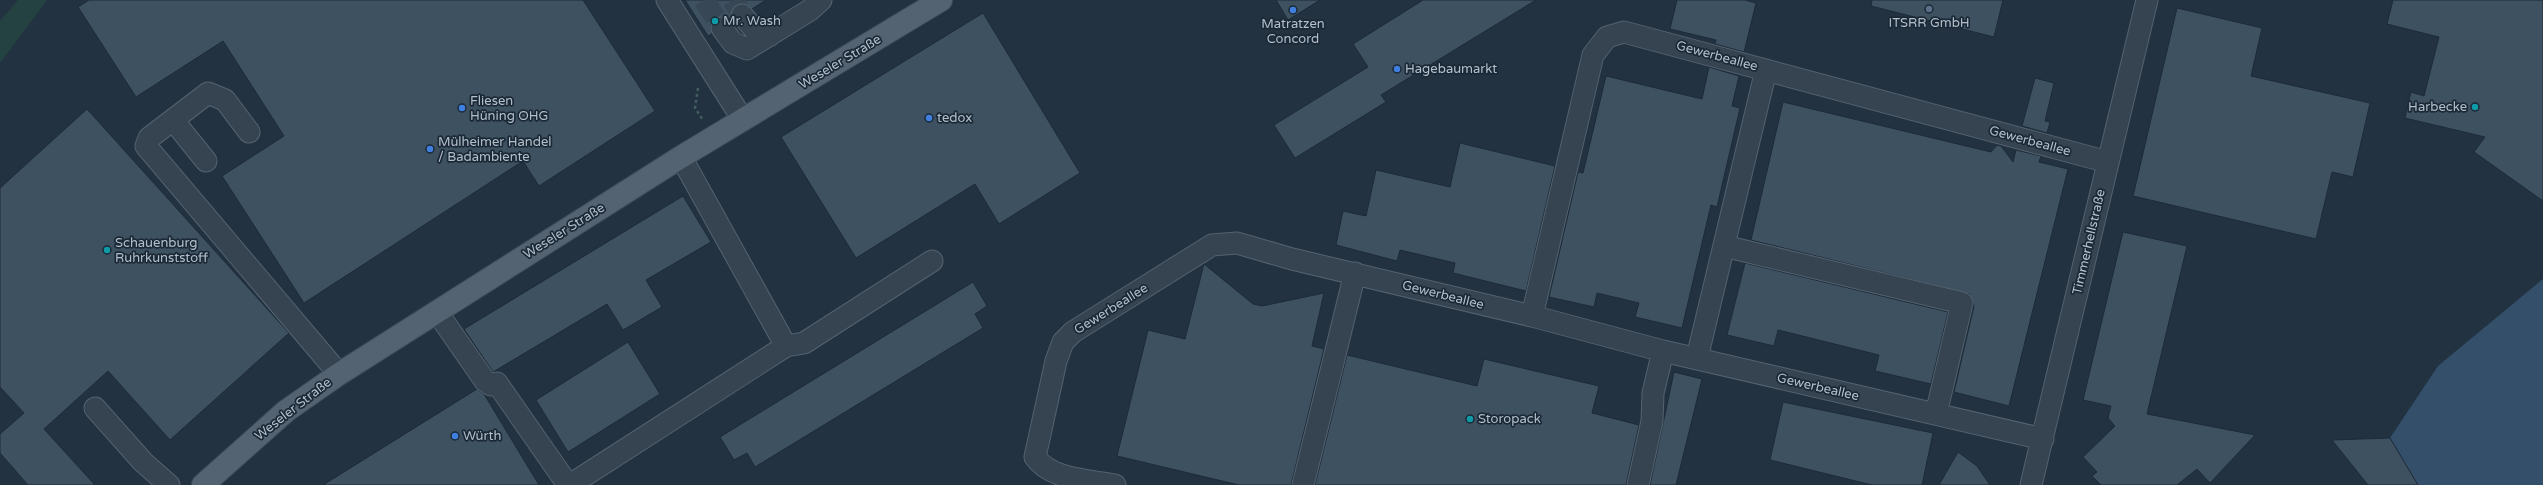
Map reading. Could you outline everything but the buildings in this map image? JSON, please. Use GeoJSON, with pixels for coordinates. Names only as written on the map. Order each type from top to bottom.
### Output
{"type":"FeatureCollection","features":[{"type":"Feature","properties":{"kind":"main road","name":"Weseler Straße"},"geometry":{"type":"LineString","coordinates":[[203,485],[286,411],[339,374],[681,157],[941,0]]}},
{"type":"Feature","properties":{"kind":"street"},"geometry":{"type":"LineString","coordinates":[[667,0],[743,120]]}},
{"type":"Feature","properties":{"kind":"street"},"geometry":{"type":"LineString","coordinates":[[722,28],[733,43],[747,49],[769,36],[821,0]]}},
{"type":"Feature","properties":{"kind":"street","name":"Timmerhellstraße"},"geometry":{"type":"LineString","coordinates":[[2031,485],[2147,0]]}},
{"type":"Feature","properties":{"kind":"street"},"geometry":{"type":"LineString","coordinates":[[742,15],[754,30],[769,36]]}},
{"type":"Feature","properties":{"kind":"street","name":"Gewerbeallee"},"geometry":{"type":"LineString","coordinates":[[1532,316],[1594,55],[1607,37],[1624,32],[2108,162]]}},
{"type":"Feature","properties":{"kind":"street"},"geometry":{"type":"LineString","coordinates":[[1696,358],[1766,70]]}},
{"type":"Feature","properties":{"kind":"street"},"geometry":{"type":"LineString","coordinates":[[249,132],[225,100],[208,92],[149,138],[146,146],[339,374]]}},
{"type":"Feature","properties":{"kind":"street"},"geometry":{"type":"LineString","coordinates":[[173,120],[206,161]]}},
{"type":"Feature","properties":{"kind":"street"},"geometry":{"type":"LineString","coordinates":[[681,157],[786,346]]}},
{"type":"Feature","properties":{"kind":"street","name":"Gewerbeallee"},"geometry":{"type":"LineString","coordinates":[[1115,485],[1054,473],[1042,466],[1035,456],[1056,361],[1063,342],[1073,332],[1212,246],[1222,243],[1237,243],[1292,259],[1532,316],[1662,351],[2043,439]]}},
{"type":"Feature","properties":{"kind":"street"},"geometry":{"type":"LineString","coordinates":[[1724,246],[1962,303],[1936,414]]}},
{"type":"Feature","properties":{"kind":"street"},"geometry":{"type":"LineString","coordinates":[[437,312],[485,381],[491,385],[497,383],[569,485],[786,346],[804,343],[932,261]]}},
{"type":"Feature","properties":{"kind":"street"},"geometry":{"type":"LineString","coordinates":[[1303,485],[1355,273]]}},
{"type":"Feature","properties":{"kind":"street"},"geometry":{"type":"LineString","coordinates":[[1638,485],[1652,421],[1653,393],[1662,351]]}},
{"type":"Feature","properties":{"kind":"street"},"geometry":{"type":"LineString","coordinates":[[95,408],[143,462],[169,485]]}},
{"type":"Feature","properties":{"kind":"path"},"geometry":{"type":"LineString","coordinates":[[699,86],[695,108],[715,136]]}},
{"type":"Feature","properties":{"kind":"green space"},"geometry":{"type":"Polygon","coordinates":[[[18,0],[47,0],[0,63],[0,21],[18,0]]]}},
{"type":"Feature","properties":{"kind":"water"},"geometry":{"type":"Polygon","coordinates":[[[2543,279],[2543,485],[2418,485],[2390,438],[2438,366],[2543,279]]]}},
{"type":"Feature","properties":{"kind":"tunnel"},"geometry":{"type":"LineString","coordinates":[[704,0],[722,28]]}},
{"type":"Feature","properties":{"kind":"tunnel"},"geometry":{"type":"LineString","coordinates":[[733,0],[742,15]]}},
{"type":"Feature","properties":{"kind":"place","name":"ITSRR GmbH"},"geometry":{"type":"Point","coordinates":[1929,9]}},
{"type":"Feature","properties":{"kind":"place","name":"Matratzen Concord"},"geometry":{"type":"Point","coordinates":[1293,10]}},
{"type":"Feature","properties":{"kind":"place","name":"Mr. Wash"},"geometry":{"type":"Point","coordinates":[715,21]}},
{"type":"Feature","properties":{"kind":"place","name":"Hagebaumarkt"},"geometry":{"type":"Point","coordinates":[1397,69]}},
{"type":"Feature","properties":{"kind":"place","name":"Harbecke"},"geometry":{"type":"Point","coordinates":[2475,107]}},
{"type":"Feature","properties":{"kind":"place","name":"Fliesen Hüning OHG"},"geometry":{"type":"Point","coordinates":[462,108]}},
{"type":"Feature","properties":{"kind":"place","name":"tedox"},"geometry":{"type":"Point","coordinates":[929,118]}},
{"type":"Feature","properties":{"kind":"place","name":"Mülheimer Handel / Badambiente"},"geometry":{"type":"Point","coordinates":[430,149]}},
{"type":"Feature","properties":{"kind":"place","name":"Schauenburg Ruhrkunststoff"},"geometry":{"type":"Point","coordinates":[107,250]}},
{"type":"Feature","properties":{"kind":"place","name":"Storopack"},"geometry":{"type":"Point","coordinates":[1470,419]}},
{"type":"Feature","properties":{"kind":"place","name":"Würth"},"geometry":{"type":"Point","coordinates":[455,436]}}]}
